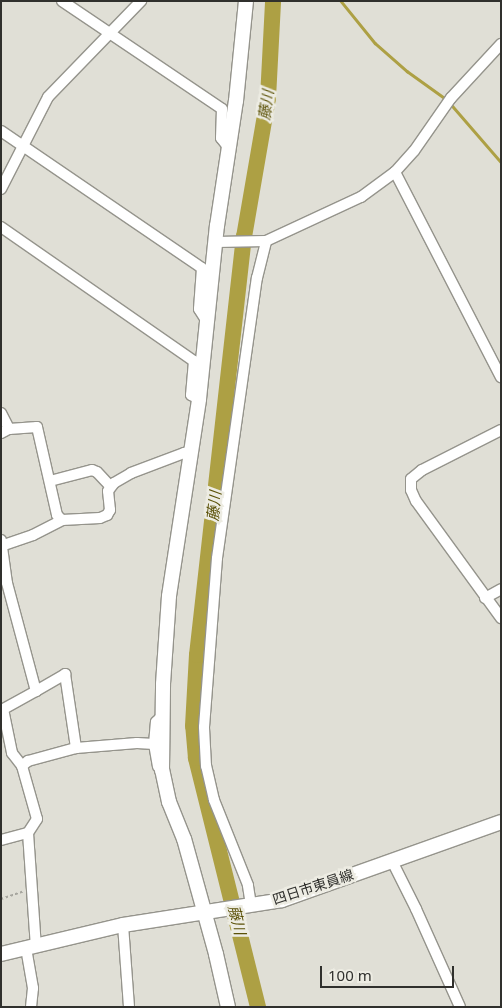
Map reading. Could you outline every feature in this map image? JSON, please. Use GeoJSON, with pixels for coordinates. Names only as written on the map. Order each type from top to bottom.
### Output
{"type":"FeatureCollection","features":[{"type":"Feature","properties":{"kind":"street"},"geometry":{"type":"LineString","coordinates":[[62,1],[222,109],[221,138],[228,147]]}},
{"type":"Feature","properties":{"kind":"street"},"geometry":{"type":"LineString","coordinates":[[1,189],[48,97],[141,1]]}},
{"type":"Feature","properties":{"kind":"street"},"geometry":{"type":"LineString","coordinates":[[228,1007],[216,954],[184,839],[169,802],[162,770],[163,684],[170,596],[199,399],[228,147],[236,101],[246,1]]}},
{"type":"Feature","properties":{"kind":"street"},"geometry":{"type":"LineString","coordinates":[[218,243],[262,241],[361,198],[395,172],[414,151],[449,100],[501,44]]}},
{"type":"Feature","properties":{"kind":"street"},"geometry":{"type":"LineString","coordinates":[[1,131],[202,268],[199,309],[207,322]]}},
{"type":"Feature","properties":{"kind":"street"},"geometry":{"type":"LineString","coordinates":[[395,172],[501,377]]}},
{"type":"Feature","properties":{"kind":"street"},"geometry":{"type":"LineString","coordinates":[[1,227],[194,361],[191,395],[199,399]]}},
{"type":"Feature","properties":{"kind":"street"},"geometry":{"type":"LineString","coordinates":[[247,906],[248,885],[214,800],[206,766],[204,727],[217,558],[262,241]]}},
{"type":"Feature","properties":{"kind":"street"},"geometry":{"type":"LineString","coordinates":[[1,413],[5,431],[37,427],[58,515],[62,520]]}},
{"type":"Feature","properties":{"kind":"street"},"geometry":{"type":"LineString","coordinates":[[501,430],[411,478],[411,490],[416,501],[501,618]]}},
{"type":"Feature","properties":{"kind":"street"},"geometry":{"type":"LineString","coordinates":[[36,691],[4,584],[2,544],[34,535],[62,520],[100,518],[107,515],[110,510],[108,491],[110,486],[131,472],[191,452]]}},
{"type":"Feature","properties":{"kind":"street"},"geometry":{"type":"LineString","coordinates":[[50,480],[92,470],[97,472],[110,486]]}},
{"type":"Feature","properties":{"kind":"street"},"geometry":{"type":"LineString","coordinates":[[485,598],[501,589]]}},
{"type":"Feature","properties":{"kind":"street"},"geometry":{"type":"LineString","coordinates":[[32,1007],[31,890],[28,833],[37,819],[22,766],[12,754],[4,731],[3,709],[65,674],[76,748]]}},
{"type":"Feature","properties":{"kind":"street"},"geometry":{"type":"LineString","coordinates":[[162,770],[157,766],[154,744],[156,722],[163,715]]}},
{"type":"Feature","properties":{"kind":"street"},"geometry":{"type":"LineString","coordinates":[[22,766],[28,761],[76,748],[137,743],[154,744]]}},
{"type":"Feature","properties":{"kind":"street","name":"四日市東員線"},"geometry":{"type":"LineString","coordinates":[[1,954],[123,926],[282,900],[501,822]]}},
{"type":"Feature","properties":{"kind":"street"},"geometry":{"type":"LineString","coordinates":[[1,840],[28,833]]}},
{"type":"Feature","properties":{"kind":"street"},"geometry":{"type":"LineString","coordinates":[[392,861],[460,1007]]}},
{"type":"Feature","properties":{"kind":"street"},"geometry":{"type":"LineString","coordinates":[[123,926],[129,1007]]}},
{"type":"Feature","properties":{"kind":"path"},"geometry":{"type":"LineString","coordinates":[[1,899],[31,890]]}},
{"type":"Feature","properties":{"kind":"waterway","name":"藤川"},"geometry":{"type":"LineString","coordinates":[[258,1007],[196,758],[193,726],[197,655],[244,237],[268,98],[273,1]]}},
{"type":"Feature","properties":{"kind":"waterway"},"geometry":{"type":"LineString","coordinates":[[341,1],[375,43],[407,71],[446,99]]}},
{"type":"Feature","properties":{"kind":"waterway"},"geometry":{"type":"LineString","coordinates":[[450,103],[501,162]]}}]}
